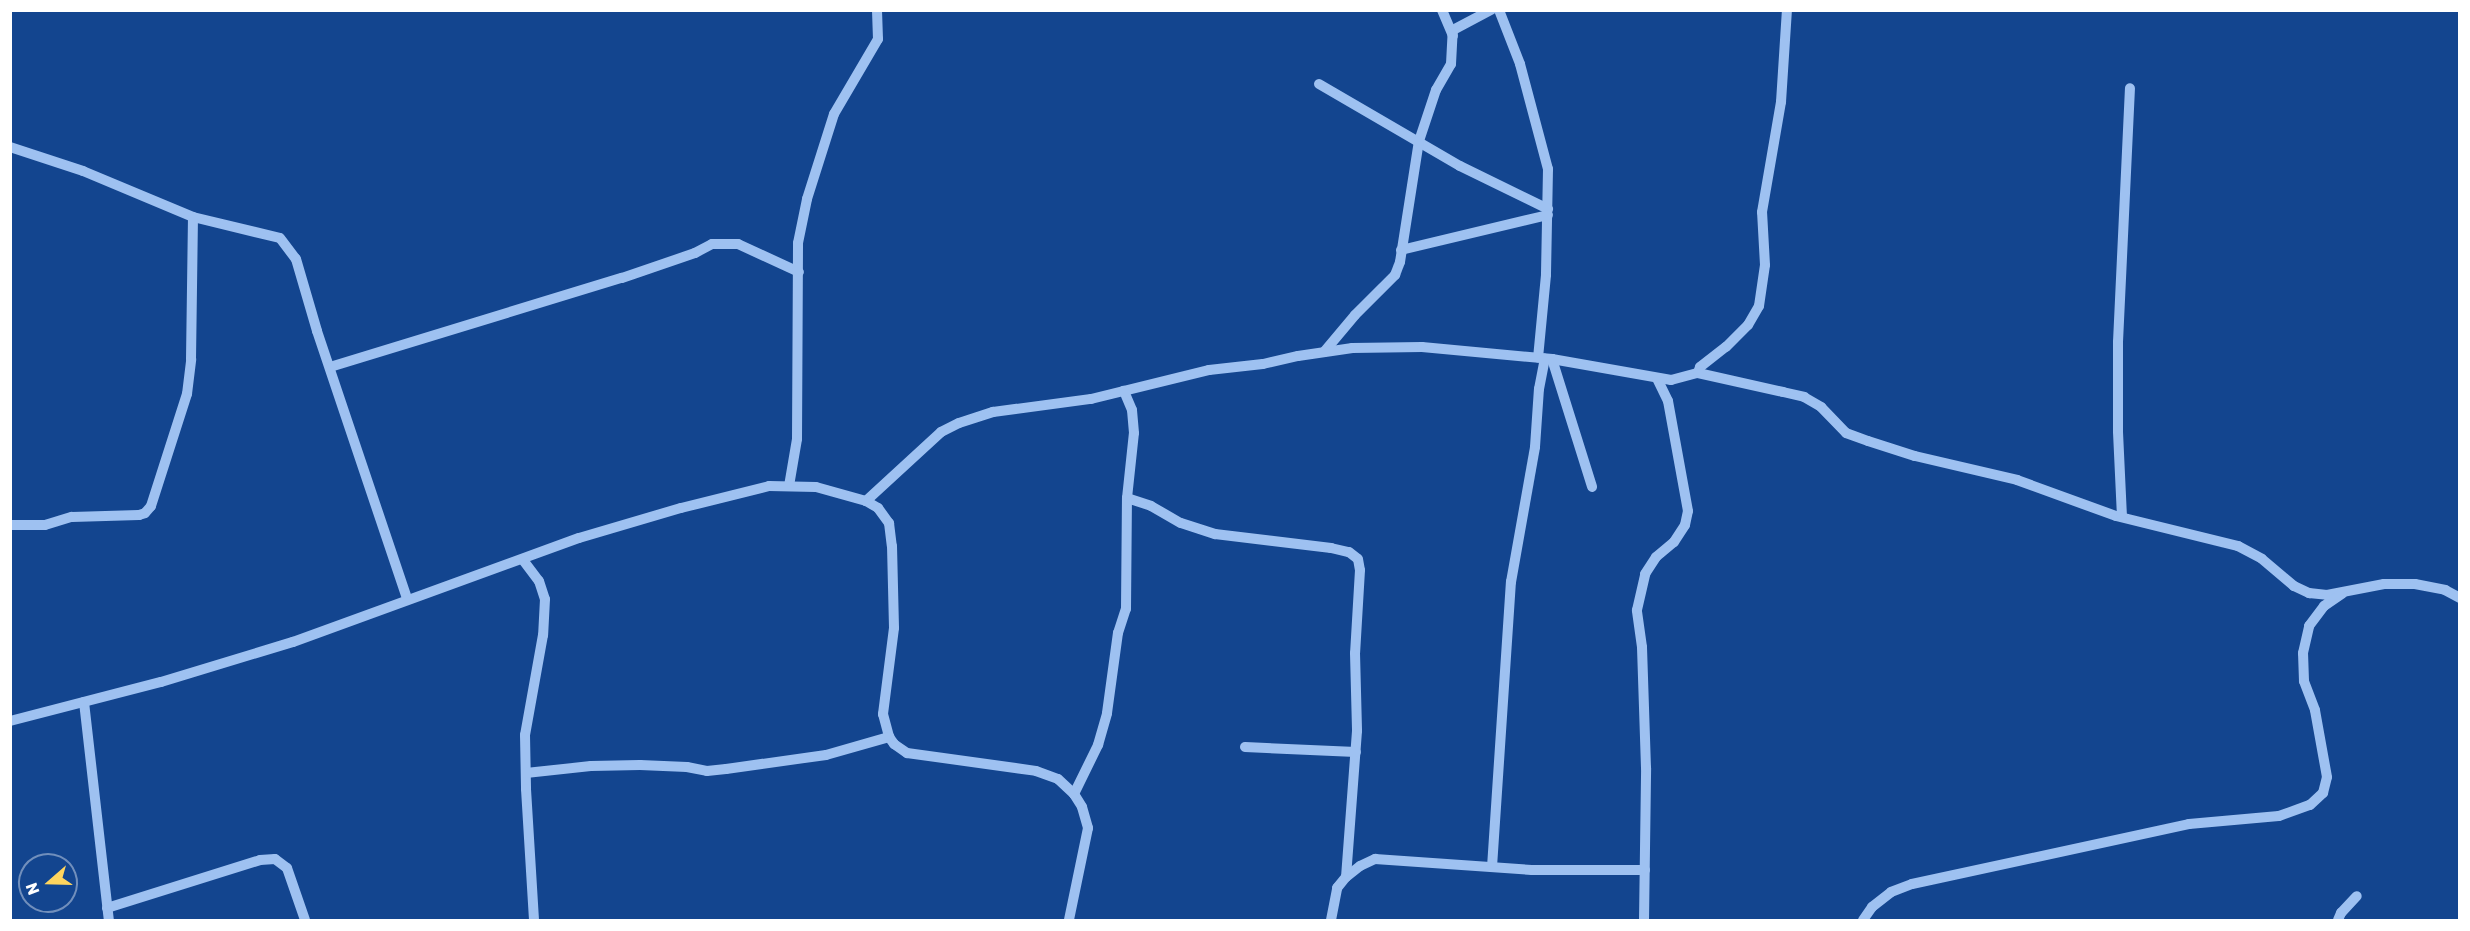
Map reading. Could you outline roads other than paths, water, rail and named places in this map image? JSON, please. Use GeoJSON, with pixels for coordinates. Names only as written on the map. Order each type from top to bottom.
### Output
{"type":"FeatureCollection","features":[{"type":"Feature","properties":{"kind":"street"},"geometry":{"type":"LineString","coordinates":[[789,486],[797,440],[798,243],[807,199],[834,114],[878,39],[878,10]]}},
{"type":"Feature","properties":{"kind":"street"},"geometry":{"type":"LineString","coordinates":[[1442,10],[1453,36]]}},
{"type":"Feature","properties":{"kind":"street"},"geometry":{"type":"LineString","coordinates":[[1324,352],[1355,315],[1395,275],[1419,141],[1436,90],[1451,64],[1456,27],[1491,10]]}},
{"type":"Feature","properties":{"kind":"street"},"geometry":{"type":"LineString","coordinates":[[1492,867],[1511,582],[1535,447],[1539,389],[1545,359],[1548,212],[1548,168],[1511,36],[1499,10]]}},
{"type":"Feature","properties":{"kind":"street"},"geometry":{"type":"LineString","coordinates":[[1698,373],[1700,367],[1726,347],[1748,325],[1759,306],[1766,265],[1763,201],[1781,102],[1787,10]]}},
{"type":"Feature","properties":{"kind":"street"},"geometry":{"type":"LineString","coordinates":[[1319,84],[1460,165],[1548,212]]}},
{"type":"Feature","properties":{"kind":"street"},"geometry":{"type":"LineString","coordinates":[[2122,517],[2118,431],[2118,342],[2130,88]]}},
{"type":"Feature","properties":{"kind":"street"},"geometry":{"type":"LineString","coordinates":[[10,147],[83,171],[193,217],[280,238],[296,259],[407,599]]}},
{"type":"Feature","properties":{"kind":"street"},"geometry":{"type":"LineString","coordinates":[[1401,250],[1548,212]]}},
{"type":"Feature","properties":{"kind":"street"},"geometry":{"type":"LineString","coordinates":[[10,525],[45,525],[72,517],[139,515],[145,513],[151,506],[188,394],[191,359],[193,217]]}},
{"type":"Feature","properties":{"kind":"street"},"geometry":{"type":"LineString","coordinates":[[330,367],[622,278],[695,253],[712,244],[738,244],[799,272]]}},
{"type":"Feature","properties":{"kind":"street"},"geometry":{"type":"LineString","coordinates":[[866,501],[941,432],[959,423],[993,412],[1069,403],[1209,370],[1263,364],[1324,352],[1352,348],[1422,347],[1545,359],[1671,380],[1698,373],[1804,397],[1821,407],[1846,433],[1916,456],[2017,480],[2087,507],[2238,546],[2262,559],[2294,586],[2308,593],[2345,593],[2384,584],[2415,584],[2445,590],[2460,598]]}},
{"type":"Feature","properties":{"kind":"street"},"geometry":{"type":"LineString","coordinates":[[1545,359],[1592,487]]}},
{"type":"Feature","properties":{"kind":"street"},"geometry":{"type":"LineString","coordinates":[[1644,921],[1645,757],[1641,647],[1637,610],[1645,573],[1656,557],[1674,542],[1685,525],[1688,511],[1668,401],[1657,378]]}},
{"type":"Feature","properties":{"kind":"street"},"geometry":{"type":"LineString","coordinates":[[1074,794],[1098,745],[1107,713],[1118,633],[1126,609],[1127,498],[1133,420],[1124,391]]}},
{"type":"Feature","properties":{"kind":"street"},"geometry":{"type":"LineString","coordinates":[[10,721],[161,682],[292,642],[579,538],[738,492],[789,486],[816,487],[866,501],[878,508],[889,523],[892,546],[894,628],[884,703],[889,737],[907,753],[1036,771],[1058,779],[1074,794],[1082,807],[1088,828],[1069,921]]}},
{"type":"Feature","properties":{"kind":"street"},"geometry":{"type":"LineString","coordinates":[[1127,498],[1151,506],[1181,523],[1215,534],[1331,548],[1349,552],[1358,559],[1360,570],[1355,653],[1356,752],[1346,877]]}},
{"type":"Feature","properties":{"kind":"street"},"geometry":{"type":"LineString","coordinates":[[523,560],[539,581],[545,599],[539,658],[527,714],[526,772],[534,921]]}},
{"type":"Feature","properties":{"kind":"street"},"geometry":{"type":"LineString","coordinates":[[2445,590],[2460,588]]}},
{"type":"Feature","properties":{"kind":"street"},"geometry":{"type":"LineString","coordinates":[[1863,921],[1872,907],[1891,892],[1912,884],[2189,824],[2279,816],[2310,804],[2323,793],[2327,777],[2314,710],[2304,681],[2303,653],[2309,626],[2324,606],[2345,593]]}},
{"type":"Feature","properties":{"kind":"street"},"geometry":{"type":"LineString","coordinates":[[84,702],[109,921]]}},
{"type":"Feature","properties":{"kind":"street"},"geometry":{"type":"LineString","coordinates":[[526,772],[630,765],[687,766],[708,771],[826,755],[889,737]]}},
{"type":"Feature","properties":{"kind":"street"},"geometry":{"type":"LineString","coordinates":[[1245,747],[1356,752]]}},
{"type":"Feature","properties":{"kind":"street"},"geometry":{"type":"LineString","coordinates":[[107,908],[260,860],[275,859],[287,868],[305,921]]}},
{"type":"Feature","properties":{"kind":"street"},"geometry":{"type":"LineString","coordinates":[[1331,921],[1338,888],[1346,877],[1375,860],[1492,867],[1646,870]]}},
{"type":"Feature","properties":{"kind":"street"},"geometry":{"type":"LineString","coordinates":[[2338,921],[2341,913],[2357,896]]}}]}
